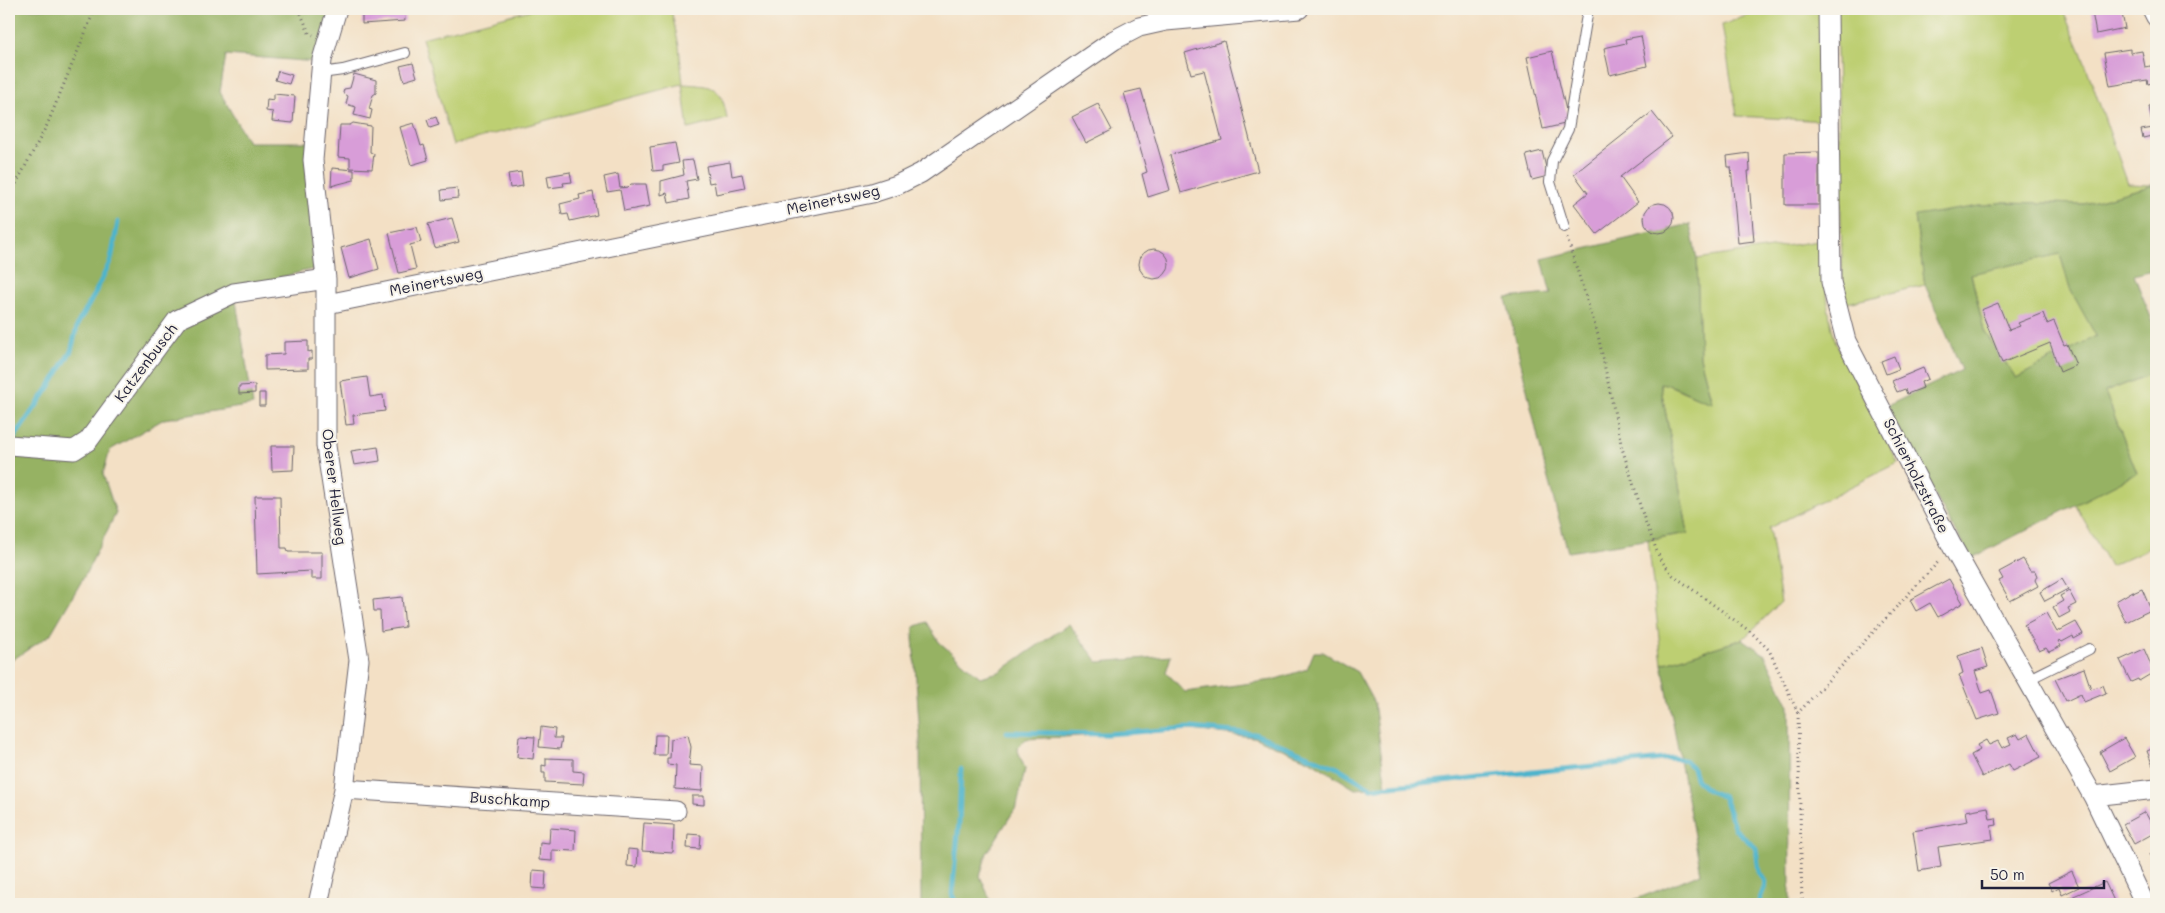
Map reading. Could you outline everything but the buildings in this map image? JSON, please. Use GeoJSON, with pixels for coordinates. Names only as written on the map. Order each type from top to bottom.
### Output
{"type":"FeatureCollection","features":[{"type":"Feature","properties":{"kind":"street","name":"Oberer Hellweg"},"geometry":{"type":"LineString","coordinates":[[318,904],[344,789],[359,660],[326,446],[326,279],[313,160],[322,60],[337,9]]}},
{"type":"Feature","properties":{"kind":"street","name":"Meinertsweg"},"geometry":{"type":"LineString","coordinates":[[326,304],[880,191],[921,173],[1114,40],[1140,27],[1166,21],[1299,9]]}},
{"type":"Feature","properties":{"kind":"street","name":"Schierholzstraße"},"geometry":{"type":"LineString","coordinates":[[1828,9],[1831,282],[1846,342],[1952,546],[2093,796],[2145,904]]}},
{"type":"Feature","properties":{"kind":"street"},"geometry":{"type":"LineString","coordinates":[[2152,9],[2156,17]]}},
{"type":"Feature","properties":{"kind":"street","name":"Katzenbusch"},"geometry":{"type":"LineString","coordinates":[[9,445],[74,450],[88,440],[177,320],[234,293],[326,279]]}},
{"type":"Feature","properties":{"kind":"street","name":"Buschkamp"},"geometry":{"type":"LineString","coordinates":[[344,789],[676,811]]}},
{"type":"Feature","properties":{"kind":"street"},"geometry":{"type":"LineString","coordinates":[[2093,796],[2156,789]]}},
{"type":"Feature","properties":{"kind":"lane"},"geometry":{"type":"LineString","coordinates":[[1564,227],[1550,182],[1552,161],[1568,130],[1588,9]]}},
{"type":"Feature","properties":{"kind":"lane"},"geometry":{"type":"LineString","coordinates":[[321,73],[343,70],[405,53]]}},
{"type":"Feature","properties":{"kind":"lane"},"geometry":{"type":"LineString","coordinates":[[2027,680],[2090,649]]}},
{"type":"Feature","properties":{"kind":"path"},"geometry":{"type":"LineString","coordinates":[[9,197],[46,125],[95,9]]}},
{"type":"Feature","properties":{"kind":"path"},"geometry":{"type":"LineString","coordinates":[[299,9],[309,33],[327,43]]}},
{"type":"Feature","properties":{"kind":"path"},"geometry":{"type":"LineString","coordinates":[[1564,227],[1598,335],[1622,448],[1644,518],[1660,558],[1673,575],[1752,633],[1769,650],[1798,713],[1802,904]]}},
{"type":"Feature","properties":{"kind":"path"},"geometry":{"type":"LineString","coordinates":[[1798,713],[1952,546]]}},
{"type":"Feature","properties":{"kind":"green space"},"geometry":{"type":"Polygon","coordinates":[[[9,9],[332,9],[317,62],[226,55],[220,92],[248,142],[308,142],[307,165],[313,269],[234,289],[253,405],[164,419],[110,450],[103,474],[116,513],[84,577],[50,635],[9,662],[9,9]]]}},
{"type":"Feature","properties":{"kind":"green space"},"geometry":{"type":"Polygon","coordinates":[[[534,9],[671,9],[679,46],[683,84],[709,87],[714,90],[722,99],[727,119],[688,129],[682,84],[453,145],[422,38],[534,9]]]}},
{"type":"Feature","properties":{"kind":"green space"},"geometry":{"type":"Polygon","coordinates":[[[1764,9],[1825,9],[1827,121],[1737,116],[1722,25],[1764,9]]]}},
{"type":"Feature","properties":{"kind":"green space"},"geometry":{"type":"Polygon","coordinates":[[[1836,9],[2062,9],[2081,52],[2128,184],[2154,185],[2084,204],[2004,202],[1915,217],[1925,285],[1843,304],[1836,9]]]}},
{"type":"Feature","properties":{"kind":"green space"},"geometry":{"type":"Polygon","coordinates":[[[2154,185],[2156,190],[2156,269],[2134,275],[2156,330],[2156,372],[2105,392],[2137,473],[1972,558],[1885,407],[1962,370],[1925,285],[1915,216],[2004,202],[2084,204],[2154,185]],[[2060,254],[1971,274],[1984,331],[2016,378],[2096,336],[2070,289],[2060,254]]]}},
{"type":"Feature","properties":{"kind":"green space"},"geometry":{"type":"Polygon","coordinates":[[[1690,224],[1697,259],[1700,357],[1712,403],[1660,383],[1688,533],[1568,552],[1545,468],[1506,298],[1551,294],[1542,259],[1690,224]]]}},
{"type":"Feature","properties":{"kind":"green space"},"geometry":{"type":"Polygon","coordinates":[[[1825,240],[1828,305],[1836,343],[1898,463],[1769,528],[1781,602],[1743,639],[1662,664],[1648,540],[1688,533],[1660,382],[1712,402],[1700,357],[1697,259],[1825,240]]]}},
{"type":"Feature","properties":{"kind":"green space"},"geometry":{"type":"Polygon","coordinates":[[[2060,253],[2070,289],[2097,336],[2016,378],[1984,331],[1971,273],[2060,253]]]}},
{"type":"Feature","properties":{"kind":"green space"},"geometry":{"type":"Polygon","coordinates":[[[2156,372],[2156,545],[2110,566],[2075,504],[2137,473],[2105,392],[2156,372]]]}},
{"type":"Feature","properties":{"kind":"green space"},"geometry":{"type":"Polygon","coordinates":[[[927,622],[939,642],[980,677],[999,672],[1069,624],[1098,662],[1171,656],[1166,672],[1185,692],[1273,680],[1307,669],[1314,652],[1323,652],[1357,672],[1374,703],[1386,787],[1355,789],[1309,760],[1253,737],[1191,730],[1026,739],[1017,748],[1025,769],[1017,806],[987,853],[980,876],[992,904],[921,904],[920,736],[913,637],[914,627],[927,622]]]}},
{"type":"Feature","properties":{"kind":"green space"},"geometry":{"type":"Polygon","coordinates":[[[1743,639],[1765,655],[1789,706],[1790,904],[1624,904],[1701,873],[1662,664],[1743,639]]]}},
{"type":"Feature","properties":{"kind":"waterway"},"geometry":{"type":"LineString","coordinates":[[14,438],[52,383],[71,351],[78,323],[111,260],[118,222]]}},
{"type":"Feature","properties":{"kind":"waterway"},"geometry":{"type":"LineString","coordinates":[[1007,732],[1106,734],[1191,728],[1255,734],[1340,769],[1371,788],[1673,758],[1684,760],[1693,768],[1697,781],[1709,791],[1724,797],[1735,829],[1756,848],[1759,872],[1766,883],[1758,904]]}},
{"type":"Feature","properties":{"kind":"waterway"},"geometry":{"type":"LineString","coordinates":[[956,904],[952,894],[959,823],[961,769]]}}]}
